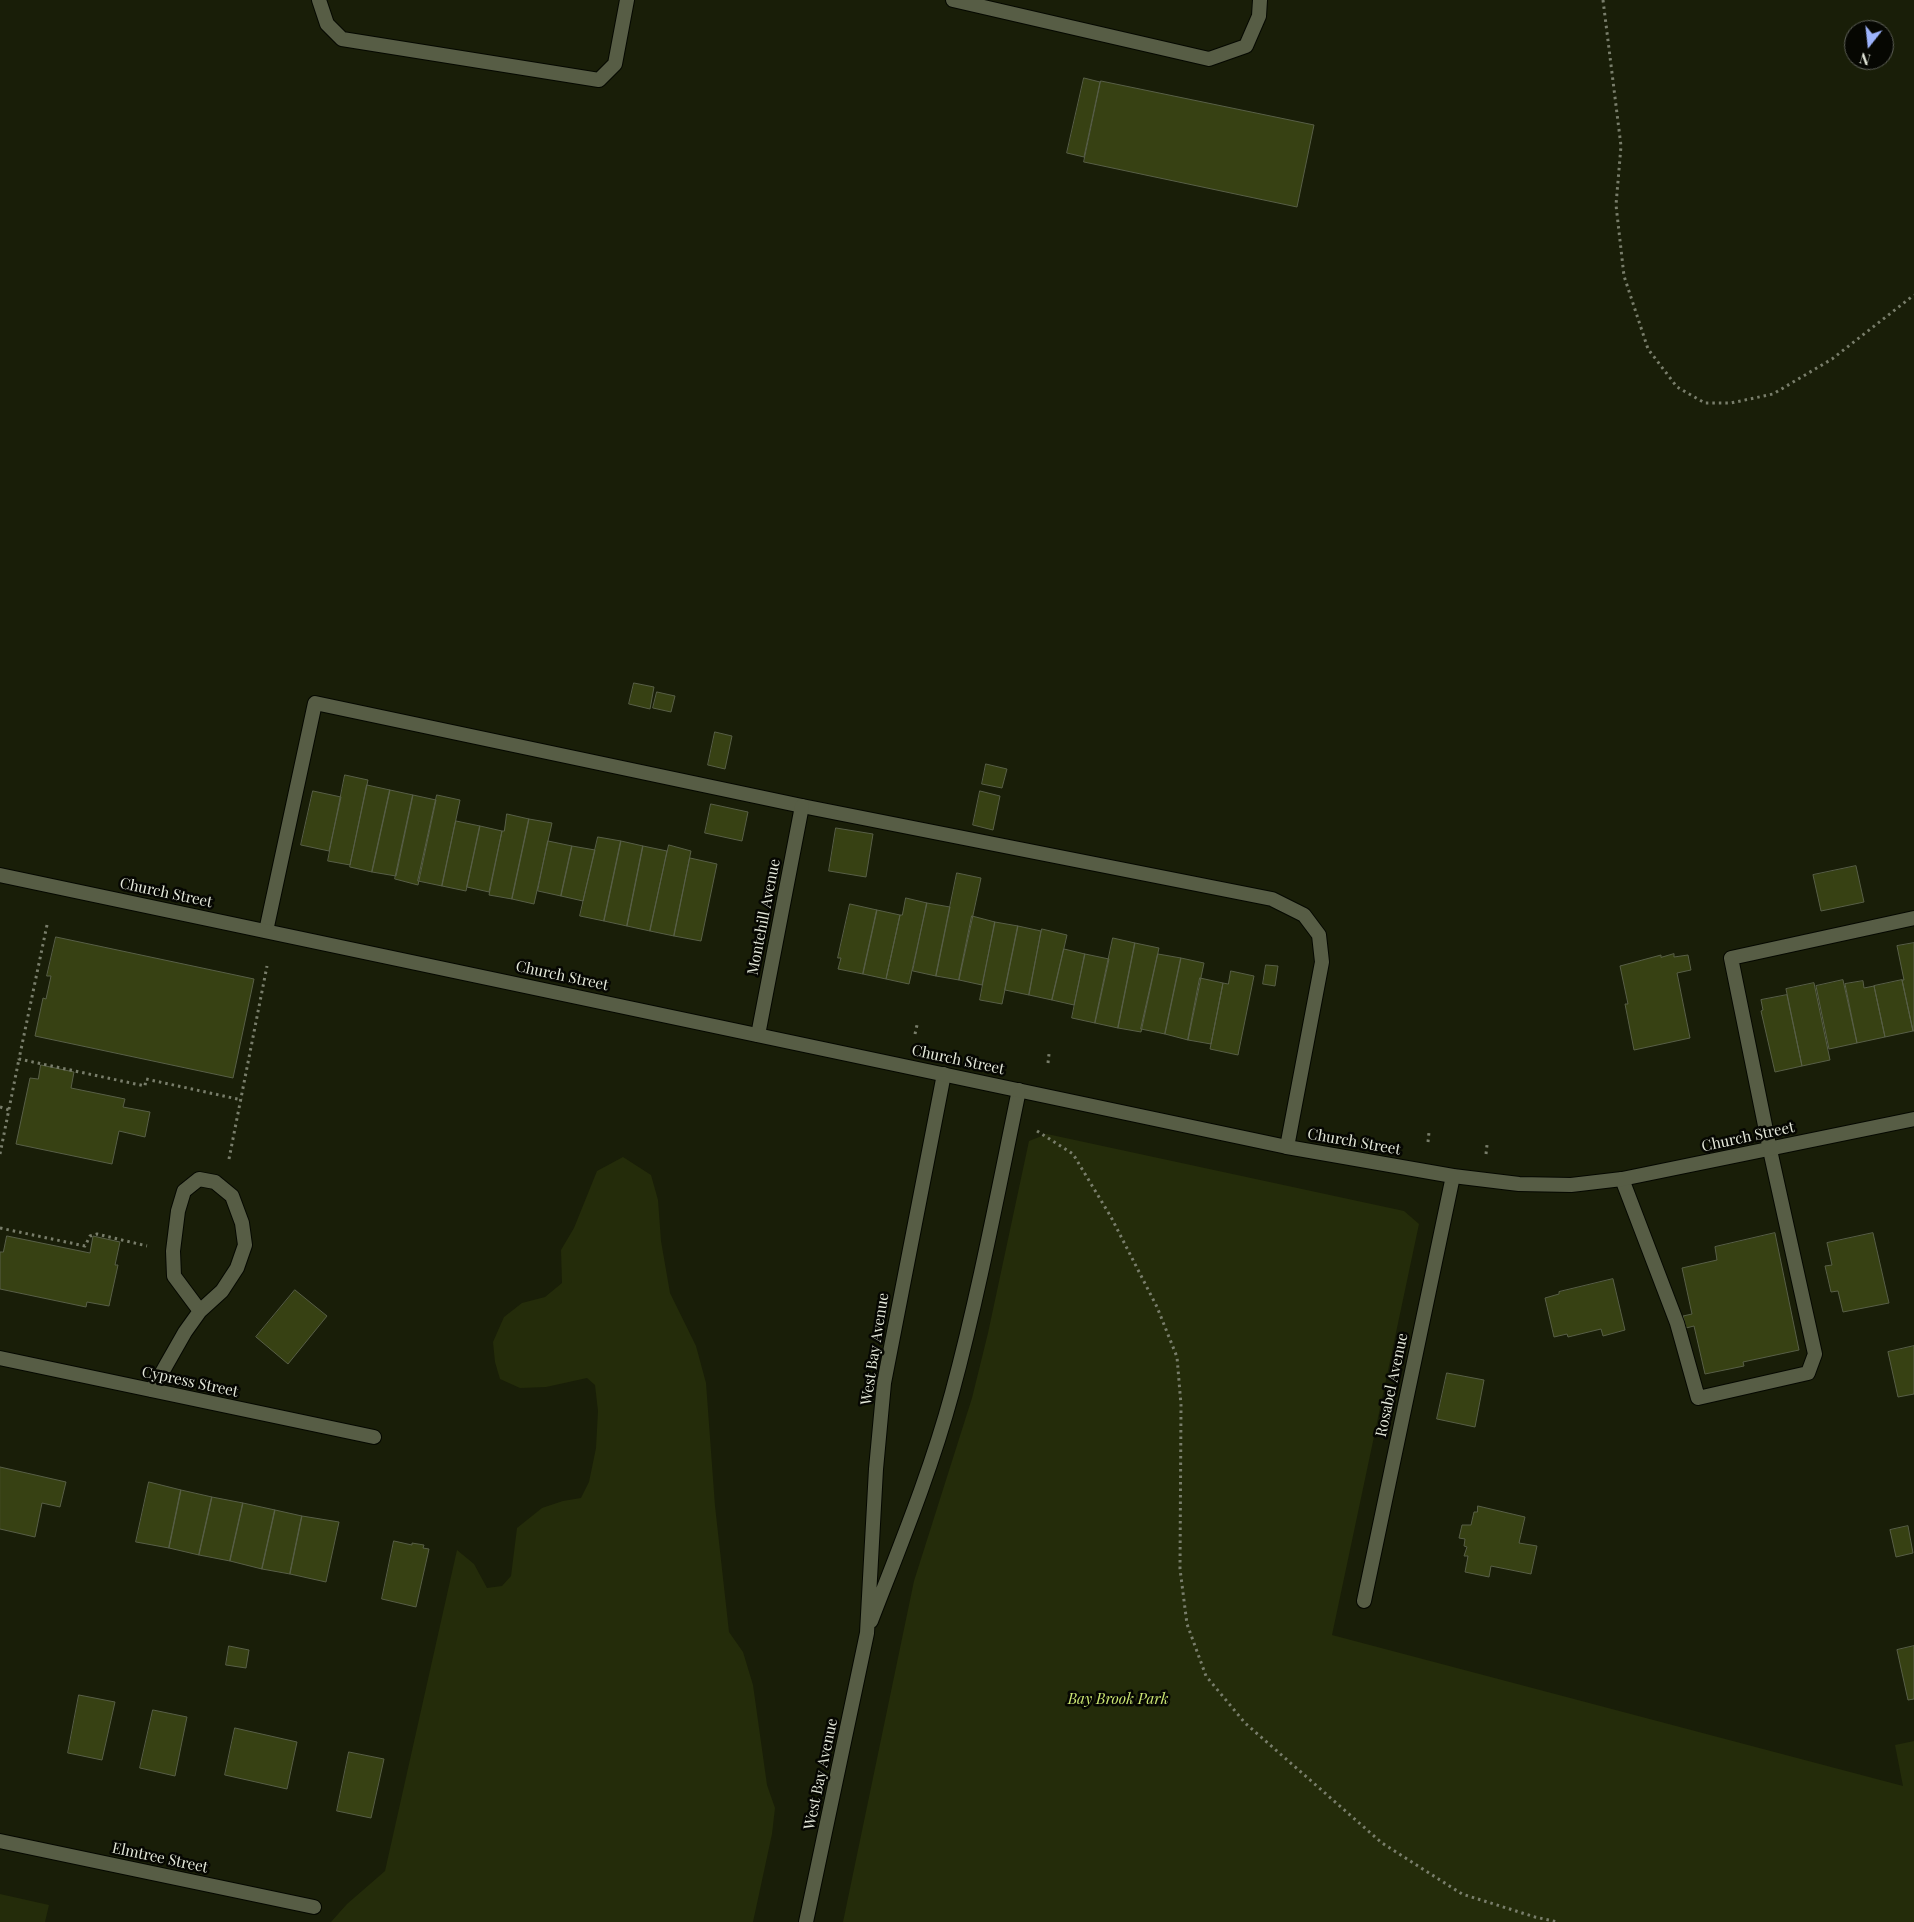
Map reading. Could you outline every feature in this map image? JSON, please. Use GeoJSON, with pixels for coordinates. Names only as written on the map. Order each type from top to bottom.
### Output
{"type":"FeatureCollection","features":[{"type":"Feature","properties":{"kind":"street"},"geometry":{"type":"LineString","coordinates":[[319,0],[327,24],[342,39],[599,80],[615,64],[627,0]]}},
{"type":"Feature","properties":{"kind":"street"},"geometry":{"type":"LineString","coordinates":[[952,0],[1209,59],[1246,46],[1259,16],[1260,0]]}},
{"type":"Feature","properties":{"kind":"street"},"geometry":{"type":"LineString","coordinates":[[266,931],[315,703],[802,806],[1272,899],[1304,915],[1319,934],[1322,962],[1287,1147]]}},
{"type":"Feature","properties":{"kind":"street","name":"Montehill Avenue"},"geometry":{"type":"LineString","coordinates":[[758,1035],[802,806]]}},
{"type":"Feature","properties":{"kind":"street","name":"Church Street"},"geometry":{"type":"LineString","coordinates":[[0,875],[1287,1147],[1453,1176],[1519,1184],[1571,1185],[1622,1179],[1914,1119]]}},
{"type":"Feature","properties":{"kind":"street"},"geometry":{"type":"LineString","coordinates":[[1622,1179],[1677,1323],[1698,1398],[1808,1373],[1815,1354],[1770,1150],[1731,958],[1914,918]]}},
{"type":"Feature","properties":{"kind":"street","name":"West Bay Avenue"},"geometry":{"type":"LineString","coordinates":[[867,1634],[876,1468],[884,1383],[944,1074]]}},
{"type":"Feature","properties":{"kind":"street","name":"West Bay Avenue"},"geometry":{"type":"LineString","coordinates":[[806,1922],[867,1634],[925,1481],[952,1394],[967,1334],[1019,1090]]}},
{"type":"Feature","properties":{"kind":"street","name":"Rosabel Avenue"},"geometry":{"type":"LineString","coordinates":[[1364,1602],[1453,1176]]}},
{"type":"Feature","properties":{"kind":"street"},"geometry":{"type":"LineString","coordinates":[[152,1390],[171,1355],[200,1311],[222,1291],[237,1268],[245,1246],[242,1223],[232,1196],[216,1182],[199,1179],[184,1191],[178,1212],[173,1251],[174,1276],[200,1311]]}},
{"type":"Feature","properties":{"kind":"street","name":"Cypress Street"},"geometry":{"type":"LineString","coordinates":[[0,1358],[374,1437]]}},
{"type":"Feature","properties":{"kind":"street","name":"Elmtree Street"},"geometry":{"type":"LineString","coordinates":[[0,1841],[314,1907]]}},
{"type":"Feature","properties":{"kind":"path"},"geometry":{"type":"LineString","coordinates":[[1603,0],[1621,146],[1616,205],[1624,276],[1648,349],[1677,387],[1705,403],[1731,402],[1773,394],[1832,359],[1914,295]]}},
{"type":"Feature","properties":{"kind":"path"},"geometry":{"type":"LineString","coordinates":[[0,1154],[47,925]]}},
{"type":"Feature","properties":{"kind":"path"},"geometry":{"type":"LineString","coordinates":[[222,1188],[242,1100],[267,966]]}},
{"type":"Feature","properties":{"kind":"path"},"geometry":{"type":"LineString","coordinates":[[915,1034],[917,1025]]}},
{"type":"Feature","properties":{"kind":"path"},"geometry":{"type":"LineString","coordinates":[[1048,1063],[1050,1054]]}},
{"type":"Feature","properties":{"kind":"path"},"geometry":{"type":"LineString","coordinates":[[19,1059],[145,1086],[146,1079],[242,1100]]}},
{"type":"Feature","properties":{"kind":"path"},"geometry":{"type":"LineString","coordinates":[[0,1108],[9,1110]]}},
{"type":"Feature","properties":{"kind":"path"},"geometry":{"type":"LineString","coordinates":[[1035,1129],[1073,1154],[1112,1217],[1157,1307],[1177,1357],[1181,1405],[1180,1569],[1187,1624],[1206,1676],[1245,1723],[1382,1843],[1462,1894],[1535,1917],[1558,1922]]}},
{"type":"Feature","properties":{"kind":"path"},"geometry":{"type":"LineString","coordinates":[[1428,1142],[1429,1132]]}},
{"type":"Feature","properties":{"kind":"path"},"geometry":{"type":"LineString","coordinates":[[1486,1154],[1487,1145]]}},
{"type":"Feature","properties":{"kind":"path"},"geometry":{"type":"LineString","coordinates":[[0,1228],[85,1246],[90,1236],[97,1234],[173,1251]]}},
{"type":"Feature","properties":{"kind":"green space","name":"Bay Brook Park"},"geometry":{"type":"Polygon","coordinates":[[[1047,1134],[1404,1211],[1419,1224],[1332,1635],[1903,1786],[1895,1745],[1914,1741],[1914,1922],[843,1922],[914,1581],[972,1398],[988,1333],[1029,1141],[1047,1134]]]}},
{"type":"Feature","properties":{"kind":"green space"},"geometry":{"type":"Polygon","coordinates":[[[623,1157],[651,1175],[658,1200],[661,1241],[670,1293],[696,1346],[706,1383],[715,1506],[729,1632],[743,1652],[753,1685],[767,1785],[775,1808],[772,1834],[753,1922],[331,1922],[347,1904],[385,1871],[457,1550],[474,1564],[487,1588],[502,1586],[511,1576],[517,1528],[542,1508],[563,1501],[581,1498],[589,1482],[596,1448],[598,1411],[595,1385],[587,1378],[546,1387],[520,1388],[500,1379],[495,1362],[493,1342],[504,1317],[522,1303],[545,1297],[562,1283],[561,1250],[574,1228],[597,1171],[623,1157]]]}},
{"type":"Feature","properties":{"kind":"green space"},"geometry":{"type":"Polygon","coordinates":[[[0,1894],[49,1905],[45,1922],[0,1922],[0,1894]]]}},
{"type":"Feature","properties":{"kind":"building"},"geometry":{"type":"Polygon","coordinates":[[[1084,78],[1100,82],[1084,157],[1067,153],[1084,78]]]}},
{"type":"Feature","properties":{"kind":"building"},"geometry":{"type":"Polygon","coordinates":[[[1101,81],[1314,125],[1297,207],[1084,162],[1101,81]]]}},
{"type":"Feature","properties":{"kind":"building"},"geometry":{"type":"Polygon","coordinates":[[[634,683],[654,687],[650,709],[629,704],[634,683]]]}},
{"type":"Feature","properties":{"kind":"building"},"geometry":{"type":"Polygon","coordinates":[[[657,692],[675,696],[671,712],[653,708],[657,692]]]}},
{"type":"Feature","properties":{"kind":"building"},"geometry":{"type":"Polygon","coordinates":[[[715,732],[732,736],[725,769],[708,765],[715,732]]]}},
{"type":"Feature","properties":{"kind":"building"},"geometry":{"type":"Polygon","coordinates":[[[986,764],[1007,769],[1002,788],[982,784],[986,764]]]}},
{"type":"Feature","properties":{"kind":"building"},"geometry":{"type":"Polygon","coordinates":[[[345,775],[368,780],[350,865],[328,861],[345,775]]]}},
{"type":"Feature","properties":{"kind":"building"},"geometry":{"type":"Polygon","coordinates":[[[367,785],[390,790],[372,872],[350,867],[367,785]]]}},
{"type":"Feature","properties":{"kind":"building"},"geometry":{"type":"Polygon","coordinates":[[[390,790],[413,795],[396,876],[372,872],[390,790]]]}},
{"type":"Feature","properties":{"kind":"building"},"geometry":{"type":"Polygon","coordinates":[[[313,791],[341,797],[329,851],[301,845],[313,791]]]}},
{"type":"Feature","properties":{"kind":"building"},"geometry":{"type":"Polygon","coordinates":[[[980,791],[1000,796],[993,830],[973,825],[980,791]]]}},
{"type":"Feature","properties":{"kind":"building"},"geometry":{"type":"Polygon","coordinates":[[[413,795],[436,800],[418,885],[395,879],[413,795]]]}},
{"type":"Feature","properties":{"kind":"building"},"geometry":{"type":"Polygon","coordinates":[[[437,795],[460,800],[442,886],[418,881],[437,795]]]}},
{"type":"Feature","properties":{"kind":"building"},"geometry":{"type":"Polygon","coordinates":[[[711,804],[748,812],[742,841],[705,833],[711,804]]]}},
{"type":"Feature","properties":{"kind":"building"},"geometry":{"type":"Polygon","coordinates":[[[507,814],[529,819],[512,899],[489,895],[507,814]]]}},
{"type":"Feature","properties":{"kind":"building"},"geometry":{"type":"Polygon","coordinates":[[[529,819],[552,823],[534,904],[512,899],[529,819]]]}},
{"type":"Feature","properties":{"kind":"building"},"geometry":{"type":"Polygon","coordinates":[[[456,821],[480,826],[466,891],[442,886],[456,821]]]}},
{"type":"Feature","properties":{"kind":"building"},"geometry":{"type":"Polygon","coordinates":[[[480,826],[502,831],[489,892],[467,887],[480,826]]]}},
{"type":"Feature","properties":{"kind":"building"},"geometry":{"type":"Polygon","coordinates":[[[836,828],[873,834],[866,877],[829,871],[836,828]]]}},
{"type":"Feature","properties":{"kind":"building"},"geometry":{"type":"Polygon","coordinates":[[[598,837],[621,841],[604,921],[580,916],[598,837]]]}},
{"type":"Feature","properties":{"kind":"building"},"geometry":{"type":"Polygon","coordinates":[[[548,841],[572,846],[561,896],[538,891],[548,841]]]}},
{"type":"Feature","properties":{"kind":"building"},"geometry":{"type":"Polygon","coordinates":[[[621,841],[643,846],[627,926],[604,921],[621,841]]]}},
{"type":"Feature","properties":{"kind":"building"},"geometry":{"type":"Polygon","coordinates":[[[669,845],[691,851],[674,936],[650,931],[669,845]]]}},
{"type":"Feature","properties":{"kind":"building"},"geometry":{"type":"Polygon","coordinates":[[[572,846],[595,850],[583,901],[561,896],[572,846]]]}},
{"type":"Feature","properties":{"kind":"building"},"geometry":{"type":"Polygon","coordinates":[[[643,846],[667,851],[650,931],[627,926],[643,846]]]}},
{"type":"Feature","properties":{"kind":"building"},"geometry":{"type":"Polygon","coordinates":[[[690,858],[717,864],[701,941],[674,936],[690,858]]]}},
{"type":"Feature","properties":{"kind":"building"},"geometry":{"type":"Polygon","coordinates":[[[1856,866],[1864,902],[1821,911],[1813,875],[1856,866]]]}},
{"type":"Feature","properties":{"kind":"building"},"geometry":{"type":"Polygon","coordinates":[[[957,873],[981,878],[959,980],[936,976],[957,873]]]}},
{"type":"Feature","properties":{"kind":"building"},"geometry":{"type":"Polygon","coordinates":[[[906,898],[927,903],[909,984],[886,979],[900,915],[902,915],[906,898]]]}},
{"type":"Feature","properties":{"kind":"building"},"geometry":{"type":"Polygon","coordinates":[[[927,903],[950,907],[936,976],[913,971],[927,903]]]}},
{"type":"Feature","properties":{"kind":"building"},"geometry":{"type":"Polygon","coordinates":[[[850,904],[877,910],[863,974],[838,969],[841,958],[838,958],[850,904]]]}},
{"type":"Feature","properties":{"kind":"building"},"geometry":{"type":"Polygon","coordinates":[[[877,910],[900,915],[886,979],[863,974],[877,910]]]}},
{"type":"Feature","properties":{"kind":"building"},"geometry":{"type":"Polygon","coordinates":[[[972,916],[995,922],[982,985],[959,980],[972,916]]]}},
{"type":"Feature","properties":{"kind":"building"},"geometry":{"type":"Polygon","coordinates":[[[995,922],[1018,926],[1002,1004],[980,1000],[995,922]]]}},
{"type":"Feature","properties":{"kind":"building"},"geometry":{"type":"Polygon","coordinates":[[[1018,926],[1041,931],[1029,995],[1005,990],[1018,926]]]}},
{"type":"Feature","properties":{"kind":"building"},"geometry":{"type":"Polygon","coordinates":[[[1042,929],[1067,935],[1052,1000],[1029,995],[1042,929]]]}},
{"type":"Feature","properties":{"kind":"building"},"geometry":{"type":"Polygon","coordinates":[[[56,937],[254,979],[233,1078],[35,1036],[43,998],[46,999],[51,976],[47,976],[56,937]]]}},
{"type":"Feature","properties":{"kind":"building"},"geometry":{"type":"Polygon","coordinates":[[[1113,938],[1135,943],[1118,1028],[1095,1023],[1113,938]]]}},
{"type":"Feature","properties":{"kind":"building"},"geometry":{"type":"Polygon","coordinates":[[[1135,943],[1159,948],[1141,1032],[1118,1028],[1135,943]]]}},
{"type":"Feature","properties":{"kind":"building"},"geometry":{"type":"Polygon","coordinates":[[[1914,943],[1914,1031],[1913,1031],[1897,946],[1914,943]]]}},
{"type":"Feature","properties":{"kind":"building"},"geometry":{"type":"Polygon","coordinates":[[[1064,949],[1085,954],[1074,1005],[1052,1000],[1064,949]]]}},
{"type":"Feature","properties":{"kind":"building"},"geometry":{"type":"Polygon","coordinates":[[[1085,954],[1109,959],[1095,1023],[1072,1018],[1085,954]]]}},
{"type":"Feature","properties":{"kind":"building"},"geometry":{"type":"Polygon","coordinates":[[[1158,954],[1181,958],[1165,1034],[1141,1029],[1158,954]]]}},
{"type":"Feature","properties":{"kind":"building"},"geometry":{"type":"Polygon","coordinates":[[[1674,954],[1674,957],[1688,955],[1691,970],[1677,973],[1690,1038],[1634,1050],[1625,1004],[1628,1004],[1620,966],[1661,955],[1661,957],[1674,954]]]}},
{"type":"Feature","properties":{"kind":"building"},"geometry":{"type":"Polygon","coordinates":[[[1181,958],[1204,963],[1188,1040],[1165,1034],[1181,958]]]}},
{"type":"Feature","properties":{"kind":"building"},"geometry":{"type":"Polygon","coordinates":[[[1266,965],[1278,966],[1275,986],[1263,984],[1266,965]]]}},
{"type":"Feature","properties":{"kind":"building"},"geometry":{"type":"Polygon","coordinates":[[[1231,971],[1254,976],[1238,1055],[1210,1049],[1223,983],[1228,984],[1231,971]]]}},
{"type":"Feature","properties":{"kind":"building"},"geometry":{"type":"Polygon","coordinates":[[[1200,978],[1223,983],[1211,1044],[1188,1040],[1200,978]]]}},
{"type":"Feature","properties":{"kind":"building"},"geometry":{"type":"Polygon","coordinates":[[[1843,980],[1857,1043],[1829,1049],[1816,986],[1843,980]]]}},
{"type":"Feature","properties":{"kind":"building"},"geometry":{"type":"Polygon","coordinates":[[[1902,980],[1913,1031],[1885,1037],[1874,986],[1902,980]]]}},
{"type":"Feature","properties":{"kind":"building"},"geometry":{"type":"Polygon","coordinates":[[[1863,981],[1864,988],[1874,986],[1885,1037],[1857,1043],[1845,984],[1863,981]]]}},
{"type":"Feature","properties":{"kind":"building"},"geometry":{"type":"Polygon","coordinates":[[[1814,983],[1830,1060],[1802,1066],[1786,989],[1814,983]]]}},
{"type":"Feature","properties":{"kind":"building"},"geometry":{"type":"Polygon","coordinates":[[[1787,995],[1802,1066],[1775,1072],[1761,1011],[1763,1010],[1761,1000],[1787,995]]]}},
{"type":"Feature","properties":{"kind":"building"},"geometry":{"type":"Polygon","coordinates":[[[41,1065],[74,1072],[71,1088],[125,1099],[123,1107],[150,1112],[145,1137],[119,1131],[112,1164],[16,1144],[30,1078],[38,1079],[41,1065]]]}},
{"type":"Feature","properties":{"kind":"building"},"geometry":{"type":"Polygon","coordinates":[[[1775,1233],[1799,1350],[1743,1362],[1744,1366],[1705,1374],[1694,1326],[1686,1328],[1683,1316],[1692,1314],[1682,1268],[1717,1260],[1715,1247],[1775,1233]]]}},
{"type":"Feature","properties":{"kind":"building"},"geometry":{"type":"Polygon","coordinates":[[[1873,1233],[1889,1303],[1843,1312],[1838,1291],[1831,1292],[1825,1266],[1832,1265],[1827,1243],[1873,1233]]]}},
{"type":"Feature","properties":{"kind":"building"},"geometry":{"type":"Polygon","coordinates":[[[7,1236],[90,1253],[93,1236],[120,1242],[115,1265],[118,1265],[109,1306],[87,1302],[86,1307],[0,1289],[0,1252],[3,1252],[7,1236]]]}},
{"type":"Feature","properties":{"kind":"building"},"geometry":{"type":"Polygon","coordinates":[[[1613,1279],[1625,1330],[1603,1336],[1601,1329],[1568,1337],[1567,1334],[1554,1337],[1545,1298],[1559,1294],[1559,1292],[1613,1279]]]}},
{"type":"Feature","properties":{"kind":"building"},"geometry":{"type":"Polygon","coordinates":[[[295,1290],[327,1316],[288,1364],[256,1337],[295,1290]]]}},
{"type":"Feature","properties":{"kind":"building"},"geometry":{"type":"Polygon","coordinates":[[[1914,1346],[1914,1394],[1898,1397],[1888,1352],[1914,1346]]]}},
{"type":"Feature","properties":{"kind":"building"},"geometry":{"type":"Polygon","coordinates":[[[1447,1373],[1484,1380],[1475,1427],[1437,1419],[1447,1373]]]}},
{"type":"Feature","properties":{"kind":"building"},"geometry":{"type":"Polygon","coordinates":[[[0,1467],[66,1482],[60,1507],[42,1503],[35,1537],[0,1529],[0,1467]]]}},
{"type":"Feature","properties":{"kind":"building"},"geometry":{"type":"Polygon","coordinates":[[[149,1482],[181,1490],[169,1548],[136,1542],[149,1482]]]}},
{"type":"Feature","properties":{"kind":"building"},"geometry":{"type":"Polygon","coordinates":[[[181,1490],[212,1497],[199,1555],[169,1548],[181,1490]]]}},
{"type":"Feature","properties":{"kind":"building"},"geometry":{"type":"Polygon","coordinates":[[[212,1497],[243,1503],[230,1561],[199,1555],[212,1497]]]}},
{"type":"Feature","properties":{"kind":"building"},"geometry":{"type":"Polygon","coordinates":[[[243,1503],[275,1510],[262,1569],[230,1561],[243,1503]]]}},
{"type":"Feature","properties":{"kind":"building"},"geometry":{"type":"Polygon","coordinates":[[[1478,1506],[1525,1517],[1519,1543],[1537,1546],[1531,1574],[1491,1566],[1489,1577],[1465,1572],[1468,1556],[1464,1556],[1467,1547],[1464,1546],[1465,1539],[1459,1538],[1462,1525],[1471,1525],[1474,1512],[1477,1512],[1478,1506]]]}},
{"type":"Feature","properties":{"kind":"building"},"geometry":{"type":"Polygon","coordinates":[[[275,1510],[302,1516],[290,1574],[262,1569],[275,1510]]]}},
{"type":"Feature","properties":{"kind":"building"},"geometry":{"type":"Polygon","coordinates":[[[302,1516],[339,1522],[326,1582],[290,1574],[302,1516]]]}},
{"type":"Feature","properties":{"kind":"building"},"geometry":{"type":"Polygon","coordinates":[[[1908,1526],[1913,1553],[1896,1557],[1890,1530],[1908,1526]]]}},
{"type":"Feature","properties":{"kind":"building"},"geometry":{"type":"Polygon","coordinates":[[[394,1541],[412,1545],[412,1543],[424,1545],[423,1548],[429,1549],[416,1607],[382,1599],[394,1541]]]}},
{"type":"Feature","properties":{"kind":"building"},"geometry":{"type":"Polygon","coordinates":[[[229,1646],[249,1650],[246,1668],[226,1665],[229,1646]]]}},
{"type":"Feature","properties":{"kind":"building"},"geometry":{"type":"Polygon","coordinates":[[[1914,1646],[1914,1699],[1908,1700],[1897,1650],[1914,1646]]]}},
{"type":"Feature","properties":{"kind":"building"},"geometry":{"type":"Polygon","coordinates":[[[79,1695],[115,1702],[102,1760],[68,1753],[79,1695]]]}},
{"type":"Feature","properties":{"kind":"building"},"geometry":{"type":"Polygon","coordinates":[[[153,1710],[187,1717],[175,1776],[140,1768],[153,1710]]]}},
{"type":"Feature","properties":{"kind":"building"},"geometry":{"type":"Polygon","coordinates":[[[235,1728],[297,1742],[287,1789],[225,1775],[235,1728]]]}},
{"type":"Feature","properties":{"kind":"building"},"geometry":{"type":"Polygon","coordinates":[[[349,1752],[384,1759],[371,1818],[337,1811],[349,1752]]]}}]}
